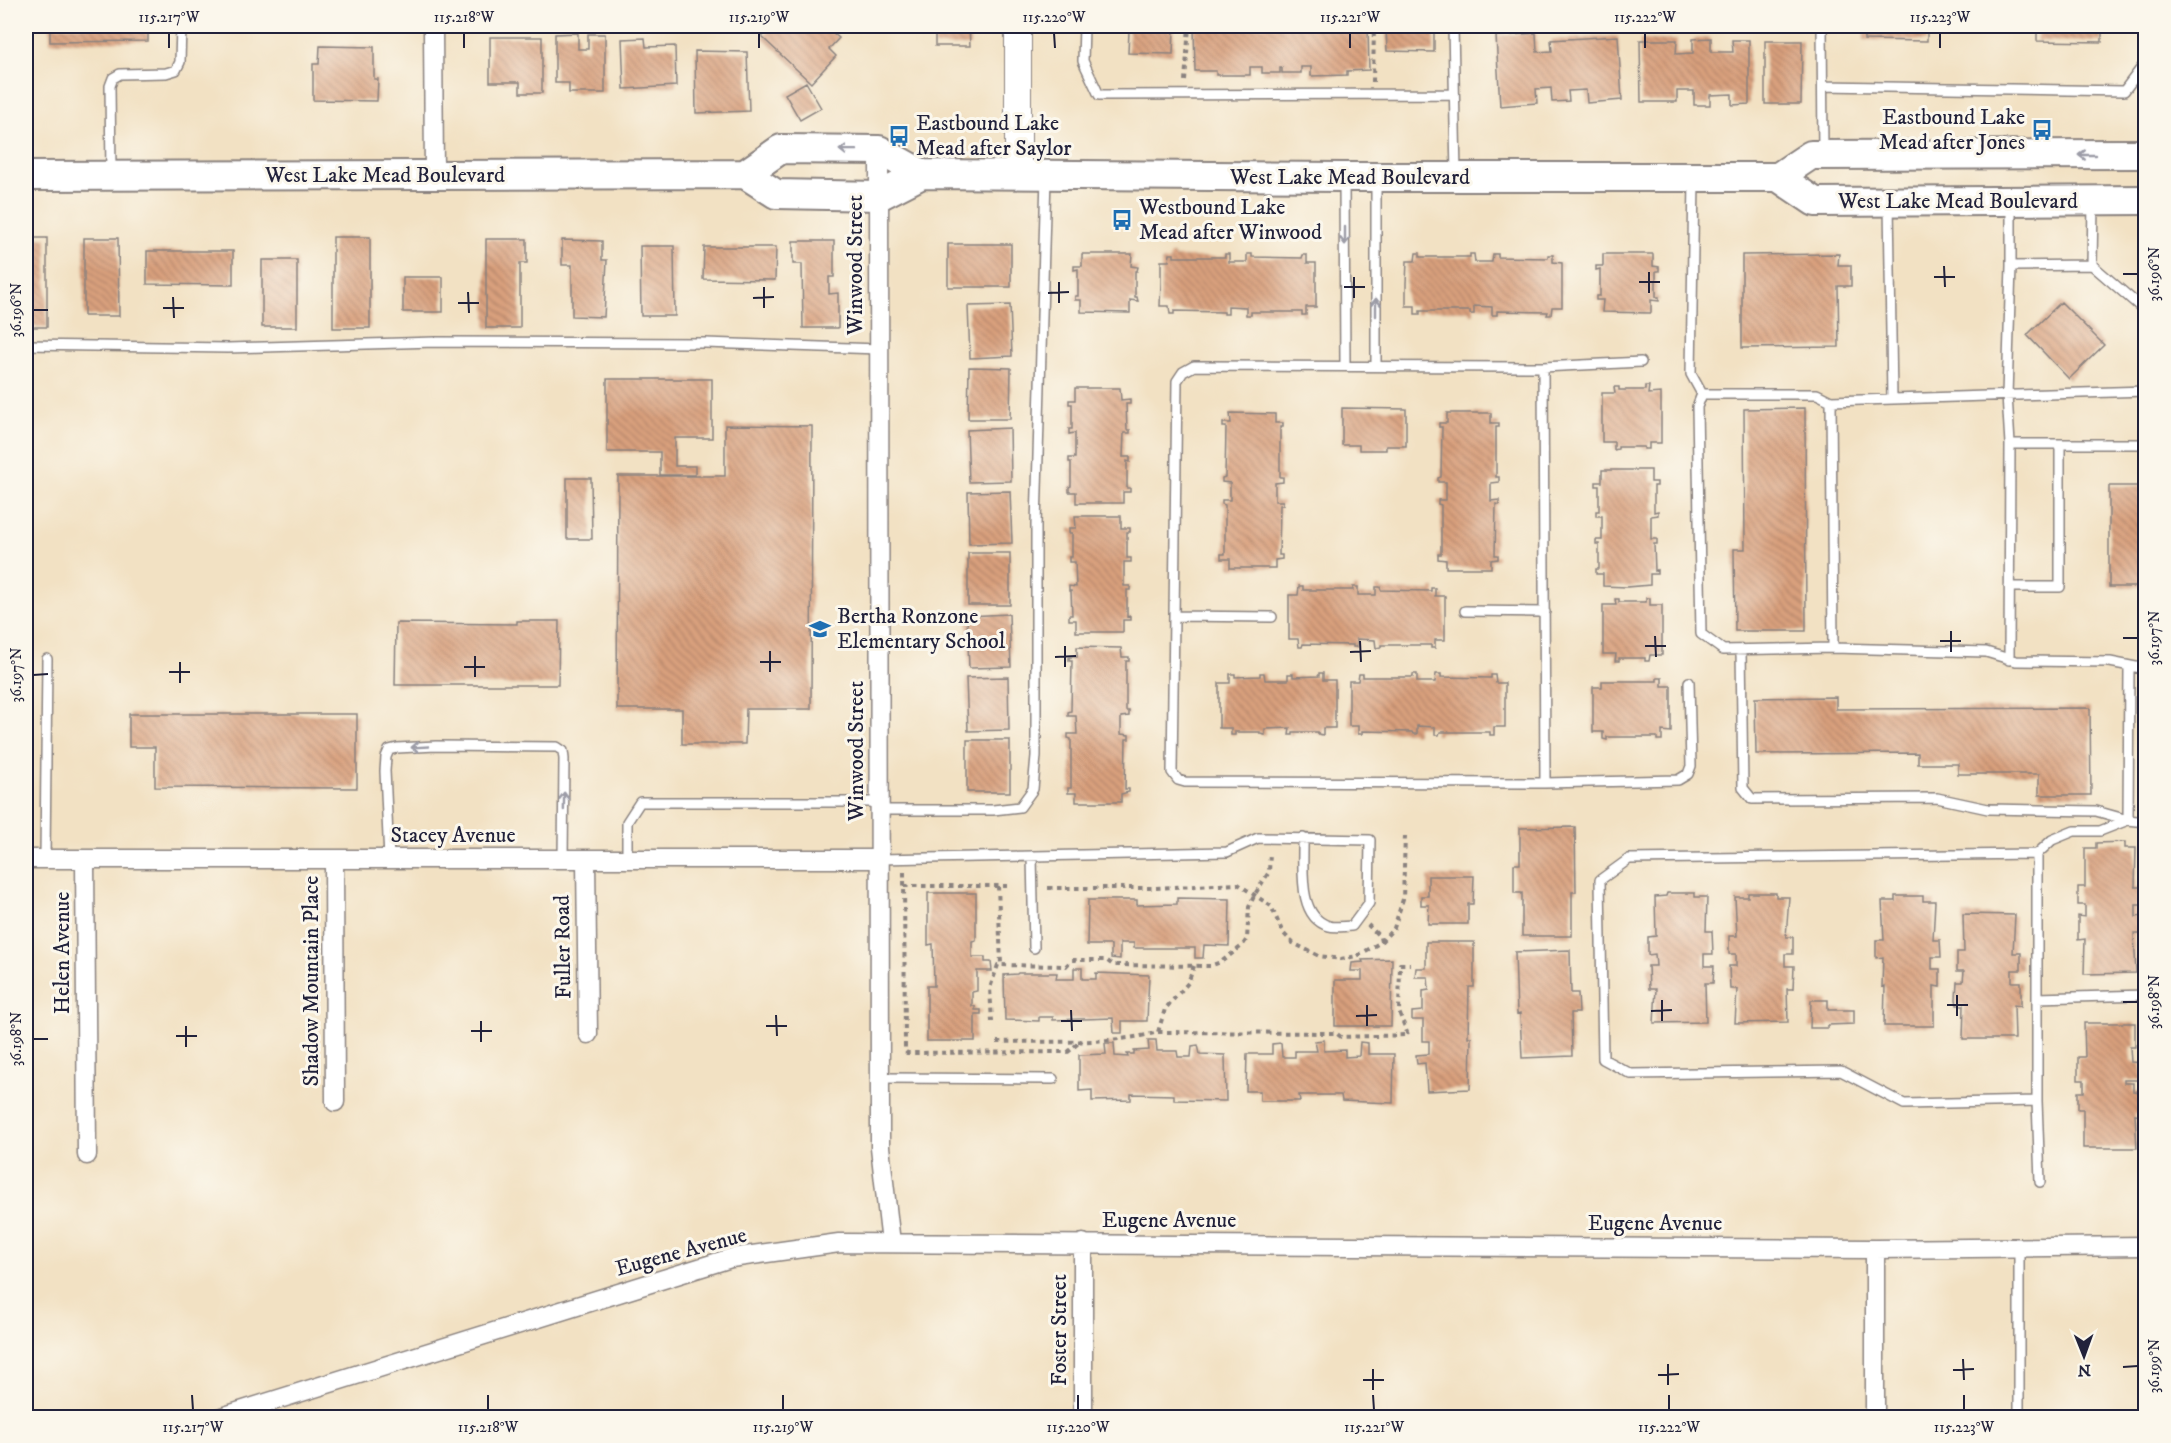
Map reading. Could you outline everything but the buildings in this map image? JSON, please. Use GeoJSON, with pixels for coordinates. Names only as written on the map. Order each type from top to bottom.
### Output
{"type":"FeatureCollection","features":[{"type":"Feature","properties":{"kind":"main road","name":"West Lake Mead Boulevard"},"geometry":{"type":"LineString","coordinates":[[745,174],[781,149],[879,150],[922,174]]}},
{"type":"Feature","properties":{"kind":"main road","name":"West Lake Mead Boulevard"},"geometry":{"type":"LineString","coordinates":[[26,176],[745,174],[776,194],[879,196],[922,174],[1778,177],[1811,155],[2145,154]]}},
{"type":"Feature","properties":{"kind":"main road","name":"West Lake Mead Boulevard"},"geometry":{"type":"LineString","coordinates":[[1778,177],[1815,202],[2145,200]]}},
{"type":"Feature","properties":{"kind":"street"},"geometry":{"type":"LineString","coordinates":[[433,26],[434,176]]}},
{"type":"Feature","properties":{"kind":"street"},"geometry":{"type":"LineString","coordinates":[[1018,26],[1018,174]]}},
{"type":"Feature","properties":{"kind":"street","name":"Winwood Street"},"geometry":{"type":"LineString","coordinates":[[879,150],[880,1147],[891,1243]]}},
{"type":"Feature","properties":{"kind":"street","name":"Stacey Avenue"},"geometry":{"type":"LineString","coordinates":[[26,859],[880,860]]}},
{"type":"Feature","properties":{"kind":"street","name":"Helen Avenue"},"geometry":{"type":"LineString","coordinates":[[85,859],[87,1155]]}},
{"type":"Feature","properties":{"kind":"street","name":"Shadow Mountain Place"},"geometry":{"type":"LineString","coordinates":[[334,859],[335,1102]]}},
{"type":"Feature","properties":{"kind":"street","name":"Fuller Road"},"geometry":{"type":"LineString","coordinates":[[586,860],[588,1034]]}},
{"type":"Feature","properties":{"kind":"street","name":"Eugene Avenue"},"geometry":{"type":"LineString","coordinates":[[218,1418],[731,1258],[839,1243],[1875,1249],[2145,1246]]}},
{"type":"Feature","properties":{"kind":"street","name":"Foster Street"},"geometry":{"type":"LineString","coordinates":[[1083,1244],[1083,1418]]}},
{"type":"Feature","properties":{"kind":"street"},"geometry":{"type":"LineString","coordinates":[[1875,1249],[1875,1418]]}},
{"type":"Feature","properties":{"kind":"lane"},"geometry":{"type":"LineString","coordinates":[[111,175],[110,86],[113,78],[120,74],[166,73],[176,70],[180,62],[180,26]]}},
{"type":"Feature","properties":{"kind":"lane"},"geometry":{"type":"LineString","coordinates":[[1084,26],[1083,61],[1099,95],[1453,94]]}},
{"type":"Feature","properties":{"kind":"lane"},"geometry":{"type":"LineString","coordinates":[[1453,26],[1456,177]]}},
{"type":"Feature","properties":{"kind":"lane"},"geometry":{"type":"LineString","coordinates":[[1822,26],[1823,155]]}},
{"type":"Feature","properties":{"kind":"lane"},"geometry":{"type":"LineString","coordinates":[[1823,86],[2124,91],[2145,62]]}},
{"type":"Feature","properties":{"kind":"lane"},"geometry":{"type":"LineString","coordinates":[[627,860],[627,822],[640,802],[993,810],[1020,807],[1033,789],[1036,756],[1036,525],[1046,175]]}},
{"type":"Feature","properties":{"kind":"lane"},"geometry":{"type":"LineString","coordinates":[[1344,177],[1345,366]]}},
{"type":"Feature","properties":{"kind":"lane"},"geometry":{"type":"LineString","coordinates":[[1376,177],[1376,366]]}},
{"type":"Feature","properties":{"kind":"lane"},"geometry":{"type":"LineString","coordinates":[[1694,177],[1691,374],[1702,394],[1697,407],[1701,634],[1723,650],[1833,648],[1986,652],[2009,660],[2110,662],[2145,669]]}},
{"type":"Feature","properties":{"kind":"lane"},"geometry":{"type":"LineString","coordinates":[[1889,201],[1892,399]]}},
{"type":"Feature","properties":{"kind":"lane"},"geometry":{"type":"LineString","coordinates":[[2009,660],[2010,444],[2007,395],[2011,201]]}},
{"type":"Feature","properties":{"kind":"lane"},"geometry":{"type":"LineString","coordinates":[[2092,265],[2093,201]]}},
{"type":"Feature","properties":{"kind":"lane"},"geometry":{"type":"LineString","coordinates":[[2010,444],[2145,444],[2145,310],[2092,265],[2011,266]]}},
{"type":"Feature","properties":{"kind":"lane"},"geometry":{"type":"LineString","coordinates":[[26,345],[228,348],[435,342],[705,343],[879,349]]}},
{"type":"Feature","properties":{"kind":"lane"},"geometry":{"type":"LineString","coordinates":[[1641,362],[1544,367],[1194,366],[1183,372],[1177,381],[1172,772],[1178,780],[1185,782],[1545,783],[1678,780],[1688,774],[1691,766],[1689,682]]}},
{"type":"Feature","properties":{"kind":"lane"},"geometry":{"type":"LineString","coordinates":[[1544,367],[1545,783]]}},
{"type":"Feature","properties":{"kind":"lane"},"geometry":{"type":"LineString","coordinates":[[1702,394],[1817,394],[1831,401],[2145,391]]}},
{"type":"Feature","properties":{"kind":"lane"},"geometry":{"type":"LineString","coordinates":[[1831,401],[1833,648]]}},
{"type":"Feature","properties":{"kind":"lane"},"geometry":{"type":"LineString","coordinates":[[2009,587],[2060,587],[2060,445]]}},
{"type":"Feature","properties":{"kind":"lane"},"geometry":{"type":"LineString","coordinates":[[1465,611],[1545,612]]}},
{"type":"Feature","properties":{"kind":"lane"},"geometry":{"type":"LineString","coordinates":[[1174,616],[1272,616]]}},
{"type":"Feature","properties":{"kind":"lane"},"geometry":{"type":"LineString","coordinates":[[1741,650],[1743,788],[1752,800],[1937,798],[1988,809],[2096,811],[2145,822]]}},
{"type":"Feature","properties":{"kind":"lane"},"geometry":{"type":"LineString","coordinates":[[45,859],[47,659]]}},
{"type":"Feature","properties":{"kind":"lane"},"geometry":{"type":"LineString","coordinates":[[2128,820],[2129,667]]}},
{"type":"Feature","properties":{"kind":"lane"},"geometry":{"type":"LineString","coordinates":[[389,859],[385,771],[389,750],[454,746],[557,747],[563,751],[563,860]]}},
{"type":"Feature","properties":{"kind":"lane"},"geometry":{"type":"LineString","coordinates":[[2037,1101],[1904,1104],[1841,1071],[1630,1074],[1603,1059],[1600,880],[1629,859],[2037,854],[2052,840],[2074,831],[2100,831],[2128,820]]}},
{"type":"Feature","properties":{"kind":"lane"},"geometry":{"type":"LineString","coordinates":[[880,860],[1227,852],[1258,838],[1303,838],[1370,840],[1369,903],[1352,926],[1329,926],[1312,915],[1304,897],[1303,838]]}},
{"type":"Feature","properties":{"kind":"lane"},"geometry":{"type":"LineString","coordinates":[[2037,854],[2037,1101],[2040,1182]]}},
{"type":"Feature","properties":{"kind":"lane"},"geometry":{"type":"LineString","coordinates":[[1032,856],[1034,948]]}},
{"type":"Feature","properties":{"kind":"lane"},"geometry":{"type":"LineString","coordinates":[[2037,998],[2145,995]]}},
{"type":"Feature","properties":{"kind":"lane"},"geometry":{"type":"LineString","coordinates":[[880,1078],[1053,1079]]}},
{"type":"Feature","properties":{"kind":"lane"},"geometry":{"type":"LineString","coordinates":[[2019,1247],[2019,1418]]}},
{"type":"Feature","properties":{"kind":"path"},"geometry":{"type":"LineString","coordinates":[[1184,94],[1189,26]]}},
{"type":"Feature","properties":{"kind":"path"},"geometry":{"type":"LineString","coordinates":[[1373,94],[1374,26]]}},
{"type":"Feature","properties":{"kind":"path"},"geometry":{"type":"LineString","coordinates":[[1381,942],[1394,928],[1403,899],[1405,835]]}},
{"type":"Feature","properties":{"kind":"path"},"geometry":{"type":"LineString","coordinates":[[992,1023],[990,988],[998,965],[1066,966],[1072,960],[1106,960],[1113,965],[1210,966],[1221,962],[1242,946],[1247,939],[1249,907],[1269,872],[1269,838]]}},
{"type":"Feature","properties":{"kind":"path"},"geometry":{"type":"LineString","coordinates":[[904,859],[905,1051],[907,1053],[1068,1052],[1082,1040]]}},
{"type":"Feature","properties":{"kind":"path"},"geometry":{"type":"LineString","coordinates":[[1033,888],[1154,888],[1238,884],[1255,894]]}},
{"type":"Feature","properties":{"kind":"path"},"geometry":{"type":"LineString","coordinates":[[904,886],[1007,886]]}},
{"type":"Feature","properties":{"kind":"path"},"geometry":{"type":"LineString","coordinates":[[998,886],[1001,965]]}},
{"type":"Feature","properties":{"kind":"path"},"geometry":{"type":"LineString","coordinates":[[997,1042],[1082,1040],[1146,1036],[1158,1032],[1336,1032],[1341,1037],[1408,1035],[1400,1012],[1400,964],[1410,964]]}},
{"type":"Feature","properties":{"kind":"path"},"geometry":{"type":"LineString","coordinates":[[1158,1032],[1165,1009],[1188,983],[1194,966]]}},
{"type":"Feature","properties":{"kind":"place","name":"Eastbound Lake Mead after Jones"},"geometry":{"type":"Point","coordinates":[2042,130]}},
{"type":"Feature","properties":{"kind":"place","name":"Eastbound Lake Mead after Saylor"},"geometry":{"type":"Point","coordinates":[899,136]}},
{"type":"Feature","properties":{"kind":"place","name":"Westbound Lake Mead after Winwood"},"geometry":{"type":"Point","coordinates":[1122,220]}},
{"type":"Feature","properties":{"kind":"place","name":"Bertha Ronzone Elementary School"},"geometry":{"type":"Point","coordinates":[820,629]}}]}
